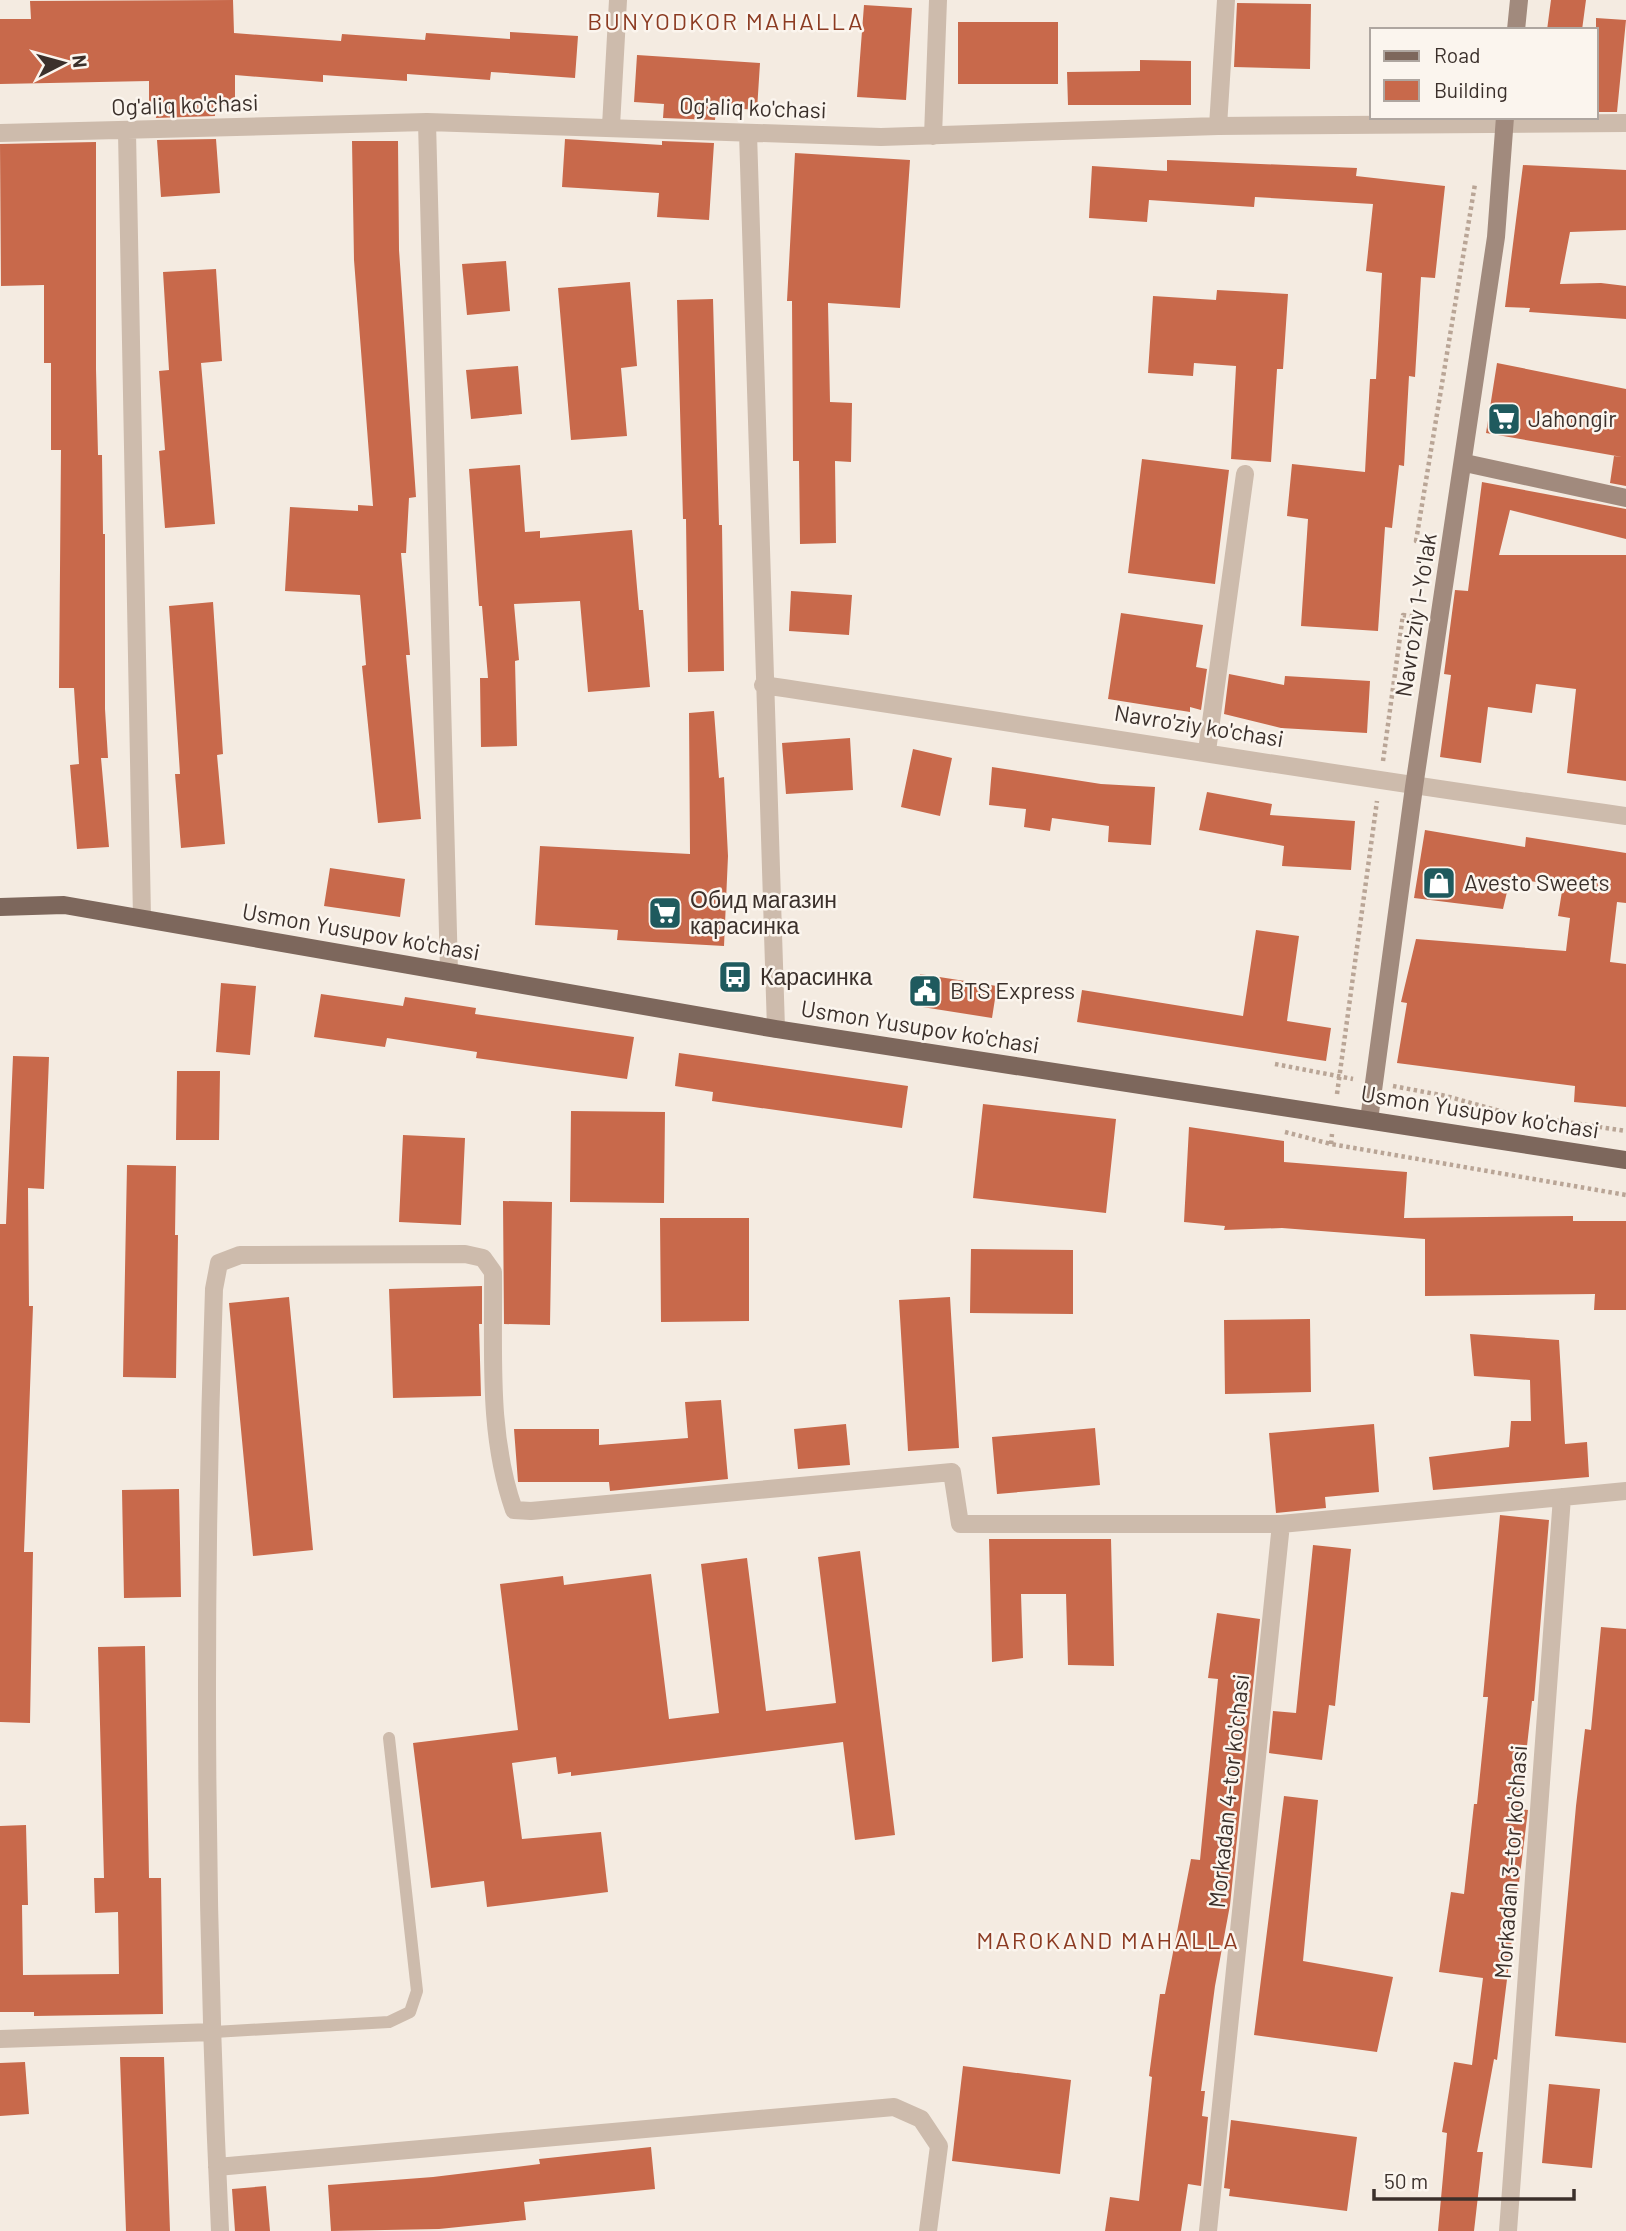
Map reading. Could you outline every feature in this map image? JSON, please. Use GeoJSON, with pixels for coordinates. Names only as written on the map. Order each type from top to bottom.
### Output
{"type":"FeatureCollection","features":[{"type":"Feature","properties":{"kind":"main road","name":"Usmon Yusupov ko'chasi"},"geometry":{"type":"LineString","coordinates":[[0,907],[64,905],[776,1030],[1626,1160]]}},
{"type":"Feature","properties":{"kind":"street"},"geometry":{"type":"LineString","coordinates":[[611,126],[618,0]]}},
{"type":"Feature","properties":{"kind":"street"},"geometry":{"type":"LineString","coordinates":[[933,136],[938,0]]}},
{"type":"Feature","properties":{"kind":"street"},"geometry":{"type":"LineString","coordinates":[[1218,126],[1226,0]]}},
{"type":"Feature","properties":{"kind":"street"},"geometry":{"type":"LineString","coordinates":[[1516,28],[1519,0]]}},
{"type":"Feature","properties":{"kind":"street","name":"Og'aliq ko'chasi"},"geometry":{"type":"LineString","coordinates":[[0,133],[127,132],[427,122],[611,126],[748,133],[933,136],[1218,126],[1505,121],[1626,123]]}},
{"type":"Feature","properties":{"kind":"street","name":"Navro'ziy 1-Yo'lak"},"geometry":{"type":"LineString","coordinates":[[1368,1119],[1414,787],[1465,463],[1496,237],[1505,121]]}},
{"type":"Feature","properties":{"kind":"street"},"geometry":{"type":"LineString","coordinates":[[427,122],[449,972]]}},
{"type":"Feature","properties":{"kind":"street"},"geometry":{"type":"LineString","coordinates":[[127,132],[142,918]]}},
{"type":"Feature","properties":{"kind":"street"},"geometry":{"type":"LineString","coordinates":[[748,133],[763,685],[776,1030]]}},
{"type":"Feature","properties":{"kind":"street"},"geometry":{"type":"LineString","coordinates":[[1465,463],[1626,498]]}},
{"type":"Feature","properties":{"kind":"street"},"geometry":{"type":"LineString","coordinates":[[1207,751],[1245,474]]}},
{"type":"Feature","properties":{"kind":"street","name":"Navro'ziy ko'chasi"},"geometry":{"type":"LineString","coordinates":[[763,685],[1207,751],[1414,787],[1626,816]]}},
{"type":"Feature","properties":{"kind":"street"},"geometry":{"type":"LineString","coordinates":[[220,2231],[208,1785],[208,1471],[214,1289],[219,1263],[240,1255],[465,1254],[484,1258],[494,1272],[494,1427],[505,1484],[514,1510],[531,1511],[952,1472],[960,1524],[1281,1524],[1626,1490]]}},
{"type":"Feature","properties":{"kind":"street","name":"Morkadan 3-tor ko'chasi"},"geometry":{"type":"LineString","coordinates":[[1510,2231],[1562,1497]]}},
{"type":"Feature","properties":{"kind":"street","name":"Morkadan 4-tor ko'chasi"},"geometry":{"type":"LineString","coordinates":[[1208,2231],[1281,1524]]}},
{"type":"Feature","properties":{"kind":"street"},"geometry":{"type":"LineString","coordinates":[[0,2039],[214,2032]]}},
{"type":"Feature","properties":{"kind":"street"},"geometry":{"type":"LineString","coordinates":[[217,2167],[894,2107],[921,2119],[939,2147],[928,2231]]}},
{"type":"Feature","properties":{"kind":"lane"},"geometry":{"type":"LineString","coordinates":[[214,2032],[389,2022],[410,2012],[417,1991],[389,1738]]}},
{"type":"Feature","properties":{"kind":"path"},"geometry":{"type":"LineString","coordinates":[[1416,541],[1476,180]]}},
{"type":"Feature","properties":{"kind":"path"},"geometry":{"type":"LineString","coordinates":[[1331,1143],[1403,615],[1440,620]]}},
{"type":"Feature","properties":{"kind":"path"},"geometry":{"type":"LineString","coordinates":[[1446,1096],[1507,1113],[1626,1131]]}},
{"type":"Feature","properties":{"kind":"path"},"geometry":{"type":"LineString","coordinates":[[1274,1129],[1331,1143],[1626,1195]]}},
{"type":"Feature","properties":{"kind":"building"},"geometry":{"type":"Polygon","coordinates":[[[233,0],[234,33],[341,41],[342,34],[425,40],[426,33],[510,39],[510,32],[578,36],[575,78],[491,72],[490,80],[407,74],[407,81],[323,75],[323,82],[235,75],[235,105],[214,105],[215,116],[156,118],[155,106],[149,106],[149,81],[0,84],[0,19],[31,19],[30,1],[233,0]]]}},
{"type":"Feature","properties":{"kind":"building"},"geometry":{"type":"Polygon","coordinates":[[[1551,0],[1586,0],[1582,28],[1547,28],[1551,0]]]}},
{"type":"Feature","properties":{"kind":"building"},"geometry":{"type":"Polygon","coordinates":[[[1237,3],[1311,4],[1310,69],[1234,67],[1237,3]]]}},
{"type":"Feature","properties":{"kind":"building"},"geometry":{"type":"Polygon","coordinates":[[[864,5],[912,8],[906,100],[857,97],[864,5]]]}},
{"type":"Feature","properties":{"kind":"building"},"geometry":{"type":"Polygon","coordinates":[[[1596,18],[1626,20],[1617,112],[1598,112],[1596,18]]]}},
{"type":"Feature","properties":{"kind":"building"},"geometry":{"type":"Polygon","coordinates":[[[958,22],[1058,22],[1058,84],[958,84],[958,22]]]}},
{"type":"Feature","properties":{"kind":"building"},"geometry":{"type":"Polygon","coordinates":[[[637,55],[760,63],[757,110],[716,107],[715,120],[663,118],[664,104],[634,102],[637,55]]]}},
{"type":"Feature","properties":{"kind":"building"},"geometry":{"type":"Polygon","coordinates":[[[1140,60],[1191,61],[1191,105],[1068,105],[1067,72],[1140,71],[1140,60]]]}},
{"type":"Feature","properties":{"kind":"building"},"geometry":{"type":"Polygon","coordinates":[[[216,139],[220,193],[161,197],[157,140],[216,139]]]}},
{"type":"Feature","properties":{"kind":"building"},"geometry":{"type":"Polygon","coordinates":[[[565,139],[662,145],[662,141],[714,143],[709,220],[657,217],[659,193],[562,187],[565,139]]]}},
{"type":"Feature","properties":{"kind":"building"},"geometry":{"type":"Polygon","coordinates":[[[352,141],[398,141],[399,250],[416,497],[409,498],[406,553],[401,553],[410,655],[406,655],[421,819],[378,823],[362,666],[366,665],[360,595],[285,591],[290,507],[358,511],[358,505],[373,506],[354,260],[352,141]]]}},
{"type":"Feature","properties":{"kind":"building"},"geometry":{"type":"Polygon","coordinates":[[[96,142],[96,369],[98,455],[102,455],[105,534],[105,709],[108,758],[101,758],[109,847],[77,849],[70,765],[79,764],[74,688],[59,688],[61,450],[51,450],[51,363],[44,363],[44,285],[1,286],[0,144],[96,142]]]}},
{"type":"Feature","properties":{"kind":"building"},"geometry":{"type":"Polygon","coordinates":[[[795,153],[910,160],[900,308],[828,303],[830,402],[852,403],[851,462],[835,461],[836,543],[800,544],[799,461],[793,461],[792,301],[787,301],[795,153]]]}},
{"type":"Feature","properties":{"kind":"building"},"geometry":{"type":"Polygon","coordinates":[[[1167,160],[1357,168],[1356,176],[1445,186],[1435,278],[1421,277],[1415,377],[1409,376],[1404,466],[1399,465],[1392,528],[1385,527],[1378,631],[1301,626],[1308,519],[1287,516],[1292,464],[1365,472],[1370,379],[1376,379],[1382,273],[1366,271],[1373,204],[1255,197],[1254,207],[1149,200],[1147,222],[1089,218],[1092,166],[1167,171],[1167,160]]]}},
{"type":"Feature","properties":{"kind":"building"},"geometry":{"type":"Polygon","coordinates":[[[1523,165],[1626,170],[1626,230],[1570,232],[1560,284],[1601,283],[1626,286],[1626,319],[1529,312],[1530,308],[1505,307],[1523,165]]]}},
{"type":"Feature","properties":{"kind":"building"},"geometry":{"type":"Polygon","coordinates":[[[506,261],[510,311],[467,315],[462,264],[506,261]]]}},
{"type":"Feature","properties":{"kind":"building"},"geometry":{"type":"Polygon","coordinates":[[[216,269],[222,361],[201,363],[215,524],[165,528],[159,451],[165,450],[159,371],[169,370],[163,272],[216,269]]]}},
{"type":"Feature","properties":{"kind":"building"},"geometry":{"type":"Polygon","coordinates":[[[630,282],[637,366],[621,368],[627,436],[571,440],[558,288],[630,282]]]}},
{"type":"Feature","properties":{"kind":"building"},"geometry":{"type":"Polygon","coordinates":[[[1217,290],[1288,294],[1283,369],[1277,369],[1271,462],[1231,459],[1236,366],[1194,363],[1193,376],[1148,373],[1153,296],[1216,300],[1217,290]]]}},
{"type":"Feature","properties":{"kind":"building"},"geometry":{"type":"Polygon","coordinates":[[[713,299],[719,525],[722,525],[724,671],[688,672],[686,519],[683,519],[677,300],[713,299]]]}},
{"type":"Feature","properties":{"kind":"building"},"geometry":{"type":"Polygon","coordinates":[[[1497,363],[1626,389],[1626,486],[1610,483],[1614,456],[1622,457],[1486,433],[1497,363]]]}},
{"type":"Feature","properties":{"kind":"building"},"geometry":{"type":"Polygon","coordinates":[[[518,366],[522,414],[471,419],[466,370],[518,366]]]}},
{"type":"Feature","properties":{"kind":"building"},"geometry":{"type":"Polygon","coordinates":[[[1142,459],[1229,470],[1215,584],[1128,573],[1142,459]]]}},
{"type":"Feature","properties":{"kind":"building"},"geometry":{"type":"Polygon","coordinates":[[[520,465],[525,532],[540,531],[540,538],[632,530],[639,610],[643,610],[650,687],[588,692],[580,601],[514,604],[519,660],[515,661],[517,746],[481,747],[480,678],[488,678],[482,606],[479,606],[469,469],[520,465]]]}},
{"type":"Feature","properties":{"kind":"building"},"geometry":{"type":"Polygon","coordinates":[[[1482,482],[1626,509],[1626,539],[1510,510],[1499,555],[1626,555],[1626,781],[1567,773],[1576,689],[1536,684],[1532,713],[1488,707],[1481,763],[1440,757],[1451,675],[1444,674],[1455,590],[1468,591],[1482,482]]]}},
{"type":"Feature","properties":{"kind":"building"},"geometry":{"type":"Polygon","coordinates":[[[791,591],[852,595],[849,635],[789,631],[791,591]]]}},
{"type":"Feature","properties":{"kind":"building"},"geometry":{"type":"Polygon","coordinates":[[[213,602],[223,754],[217,755],[225,844],[181,848],[175,774],[180,774],[169,606],[213,602]]]}},
{"type":"Feature","properties":{"kind":"building"},"geometry":{"type":"Polygon","coordinates":[[[1121,613],[1203,625],[1196,667],[1207,669],[1201,710],[1190,707],[1190,712],[1108,699],[1121,613]]]}},
{"type":"Feature","properties":{"kind":"building"},"geometry":{"type":"Polygon","coordinates":[[[1229,674],[1284,685],[1285,676],[1370,681],[1367,733],[1281,728],[1224,714],[1229,674]]]}},
{"type":"Feature","properties":{"kind":"building"},"geometry":{"type":"Polygon","coordinates":[[[714,711],[719,778],[724,777],[728,856],[724,946],[617,940],[618,930],[535,925],[540,846],[690,854],[689,713],[714,711]]]}},
{"type":"Feature","properties":{"kind":"building"},"geometry":{"type":"Polygon","coordinates":[[[850,738],[853,790],[786,794],[782,743],[850,738]]]}},
{"type":"Feature","properties":{"kind":"building"},"geometry":{"type":"Polygon","coordinates":[[[913,749],[952,758],[940,816],[901,807],[913,749]]]}},
{"type":"Feature","properties":{"kind":"building"},"geometry":{"type":"Polygon","coordinates":[[[992,767],[1101,784],[1155,787],[1151,845],[1108,842],[1109,826],[1052,818],[1050,831],[1024,827],[1026,809],[989,805],[992,767]]]}},
{"type":"Feature","properties":{"kind":"building"},"geometry":{"type":"Polygon","coordinates":[[[1207,792],[1272,804],[1270,815],[1355,821],[1351,870],[1282,866],[1284,846],[1199,830],[1207,792]]]}},
{"type":"Feature","properties":{"kind":"building"},"geometry":{"type":"Polygon","coordinates":[[[1425,830],[1525,847],[1526,837],[1626,853],[1626,903],[1617,902],[1610,962],[1626,964],[1626,1107],[1574,1102],[1575,1086],[1397,1063],[1407,1003],[1401,1002],[1416,939],[1566,951],[1570,918],[1558,916],[1563,885],[1510,879],[1503,909],[1414,898],[1425,830]]]}},
{"type":"Feature","properties":{"kind":"building"},"geometry":{"type":"Polygon","coordinates":[[[330,868],[405,879],[400,917],[324,906],[330,868]]]}},
{"type":"Feature","properties":{"kind":"building"},"geometry":{"type":"Polygon","coordinates":[[[1256,930],[1299,936],[1287,1021],[1331,1028],[1326,1061],[1077,1022],[1082,990],[1243,1016],[1256,930]]]}},
{"type":"Feature","properties":{"kind":"building"},"geometry":{"type":"Polygon","coordinates":[[[920,974],[997,986],[992,1018],[916,1006],[920,974]]]}},
{"type":"Feature","properties":{"kind":"building"},"geometry":{"type":"Polygon","coordinates":[[[221,983],[256,986],[250,1055],[216,1052],[221,983]]]}},
{"type":"Feature","properties":{"kind":"building"},"geometry":{"type":"Polygon","coordinates":[[[321,994],[403,1006],[405,997],[476,1008],[475,1014],[634,1037],[627,1079],[476,1058],[477,1052],[387,1038],[385,1047],[314,1037],[321,994]]]}},
{"type":"Feature","properties":{"kind":"building"},"geometry":{"type":"Polygon","coordinates":[[[679,1053],[908,1086],[902,1128],[712,1101],[713,1092],[675,1086],[679,1053]]]}},
{"type":"Feature","properties":{"kind":"building"},"geometry":{"type":"Polygon","coordinates":[[[13,1056],[49,1057],[44,1189],[28,1188],[29,1306],[33,1306],[24,1552],[33,1552],[30,1723],[0,1722],[0,1224],[6,1224],[13,1056]]]}},
{"type":"Feature","properties":{"kind":"building"},"geometry":{"type":"Polygon","coordinates":[[[177,1071],[220,1071],[219,1140],[176,1140],[177,1071]]]}},
{"type":"Feature","properties":{"kind":"building"},"geometry":{"type":"Polygon","coordinates":[[[983,1104],[1116,1119],[1106,1213],[973,1198],[983,1104]]]}},
{"type":"Feature","properties":{"kind":"building"},"geometry":{"type":"Polygon","coordinates":[[[571,1111],[665,1112],[664,1203],[570,1202],[571,1111]]]}},
{"type":"Feature","properties":{"kind":"building"},"geometry":{"type":"Polygon","coordinates":[[[1189,1127],[1284,1141],[1284,1162],[1407,1172],[1404,1218],[1573,1216],[1573,1221],[1626,1221],[1626,1310],[1594,1310],[1595,1294],[1425,1296],[1425,1239],[1282,1228],[1224,1230],[1225,1226],[1184,1222],[1189,1127]]]}},
{"type":"Feature","properties":{"kind":"building"},"geometry":{"type":"Polygon","coordinates":[[[403,1135],[465,1138],[461,1225],[399,1222],[403,1135]]]}},
{"type":"Feature","properties":{"kind":"building"},"geometry":{"type":"Polygon","coordinates":[[[127,1165],[176,1166],[176,1378],[123,1377],[127,1165]]]}},
{"type":"Feature","properties":{"kind":"building"},"geometry":{"type":"Polygon","coordinates":[[[503,1201],[552,1202],[550,1325],[504,1324],[503,1201]]]}},
{"type":"Feature","properties":{"kind":"building"},"geometry":{"type":"Polygon","coordinates":[[[660,1218],[749,1218],[749,1321],[661,1322],[660,1218]]]}},
{"type":"Feature","properties":{"kind":"building"},"geometry":{"type":"Polygon","coordinates":[[[971,1249],[1073,1250],[1073,1314],[970,1313],[971,1249]]]}},
{"type":"Feature","properties":{"kind":"building"},"geometry":{"type":"Polygon","coordinates":[[[482,1286],[482,1324],[479,1324],[481,1396],[393,1398],[389,1289],[482,1286]]]}},
{"type":"Feature","properties":{"kind":"building"},"geometry":{"type":"Polygon","coordinates":[[[289,1297],[313,1550],[253,1556],[229,1303],[289,1297]]]}},
{"type":"Feature","properties":{"kind":"building"},"geometry":{"type":"Polygon","coordinates":[[[950,1297],[959,1448],[908,1451],[899,1300],[950,1297]]]}},
{"type":"Feature","properties":{"kind":"building"},"geometry":{"type":"Polygon","coordinates":[[[1310,1319],[1311,1392],[1225,1394],[1224,1320],[1310,1319]]]}},
{"type":"Feature","properties":{"kind":"building"},"geometry":{"type":"Polygon","coordinates":[[[1470,1334],[1559,1340],[1565,1444],[1587,1442],[1589,1477],[1433,1490],[1429,1457],[1509,1447],[1511,1421],[1531,1421],[1530,1380],[1474,1376],[1470,1334]]]}},
{"type":"Feature","properties":{"kind":"building"},"geometry":{"type":"Polygon","coordinates":[[[721,1400],[728,1479],[610,1491],[609,1482],[518,1482],[514,1429],[599,1429],[599,1445],[688,1438],[685,1402],[721,1400]]]}},
{"type":"Feature","properties":{"kind":"building"},"geometry":{"type":"Polygon","coordinates":[[[846,1424],[850,1465],[798,1469],[794,1429],[846,1424]]]}},
{"type":"Feature","properties":{"kind":"building"},"geometry":{"type":"Polygon","coordinates":[[[1374,1424],[1379,1492],[1325,1497],[1326,1508],[1276,1513],[1269,1433],[1374,1424]]]}},
{"type":"Feature","properties":{"kind":"building"},"geometry":{"type":"Polygon","coordinates":[[[1095,1428],[1100,1485],[997,1494],[992,1437],[1095,1428]]]}},
{"type":"Feature","properties":{"kind":"building"},"geometry":{"type":"Polygon","coordinates":[[[179,1489],[181,1597],[124,1598],[122,1490],[179,1489]]]}},
{"type":"Feature","properties":{"kind":"building"},"geometry":{"type":"Polygon","coordinates":[[[1500,1515],[1549,1520],[1534,1701],[1520,1809],[1528,1810],[1497,2060],[1494,2059],[1477,2152],[1483,2152],[1474,2231],[1438,2231],[1447,2133],[1442,2132],[1454,2062],[1472,2065],[1483,1978],[1439,1972],[1451,1892],[1464,1894],[1474,1804],[1477,1804],[1488,1697],[1483,1697],[1500,1515]]]}},
{"type":"Feature","properties":{"kind":"building"},"geometry":{"type":"Polygon","coordinates":[[[989,1539],[1111,1539],[1114,1666],[1068,1665],[1066,1594],[1021,1594],[1023,1658],[992,1662],[989,1539]]]}},
{"type":"Feature","properties":{"kind":"building"},"geometry":{"type":"Polygon","coordinates":[[[1313,1545],[1351,1549],[1335,1706],[1329,1705],[1322,1760],[1269,1753],[1273,1711],[1296,1713],[1313,1545]]]}},
{"type":"Feature","properties":{"kind":"building"},"geometry":{"type":"Polygon","coordinates":[[[860,1551],[895,1835],[855,1840],[843,1742],[571,1776],[571,1772],[558,1774],[556,1757],[512,1763],[522,1839],[601,1832],[608,1892],[487,1907],[484,1881],[431,1888],[413,1743],[518,1730],[500,1584],[563,1576],[564,1585],[651,1574],[669,1719],[719,1713],[701,1564],[747,1558],[766,1711],[836,1703],[818,1557],[860,1551]]]}},
{"type":"Feature","properties":{"kind":"building"},"geometry":{"type":"Polygon","coordinates":[[[1217,1613],[1260,1619],[1230,1905],[1215,1986],[1201,2091],[1205,2091],[1202,2116],[1208,2117],[1201,2186],[1188,2184],[1181,2231],[1105,2231],[1110,2197],[1139,2201],[1152,2077],[1149,2076],[1160,1994],[1165,1994],[1191,1859],[1200,1860],[1218,1679],[1208,1678],[1217,1613]]]}},
{"type":"Feature","properties":{"kind":"building"},"geometry":{"type":"Polygon","coordinates":[[[1601,1627],[1626,1629],[1626,2043],[1555,2036],[1576,1806],[1585,1729],[1591,1730],[1601,1627]]]}},
{"type":"Feature","properties":{"kind":"building"},"geometry":{"type":"Polygon","coordinates":[[[145,1646],[149,1878],[161,1878],[163,2014],[34,2016],[34,2012],[0,2012],[0,1826],[26,1825],[28,1905],[22,1905],[23,1975],[119,1974],[118,1912],[95,1913],[94,1878],[104,1878],[98,1647],[145,1646]]]}},
{"type":"Feature","properties":{"kind":"building"},"geometry":{"type":"Polygon","coordinates":[[[1284,1796],[1318,1800],[1303,1961],[1393,1977],[1377,2052],[1254,2035],[1284,1796]]]}},
{"type":"Feature","properties":{"kind":"building"},"geometry":{"type":"Polygon","coordinates":[[[120,2057],[164,2057],[170,2231],[126,2231],[120,2057]]]}},
{"type":"Feature","properties":{"kind":"building"},"geometry":{"type":"Polygon","coordinates":[[[25,2062],[29,2114],[0,2116],[0,2063],[25,2062]]]}},
{"type":"Feature","properties":{"kind":"building"},"geometry":{"type":"Polygon","coordinates":[[[963,2066],[1071,2080],[1060,2174],[952,2161],[963,2066]]]}},
{"type":"Feature","properties":{"kind":"building"},"geometry":{"type":"Polygon","coordinates":[[[1549,2084],[1600,2089],[1592,2168],[1542,2163],[1549,2084]]]}},
{"type":"Feature","properties":{"kind":"building"},"geometry":{"type":"Polygon","coordinates":[[[1231,2120],[1357,2137],[1347,2211],[1229,2196],[1230,2189],[1224,2188],[1231,2120]]]}},
{"type":"Feature","properties":{"kind":"building"},"geometry":{"type":"Polygon","coordinates":[[[651,2147],[655,2189],[524,2202],[526,2220],[439,2229],[331,2231],[328,2185],[433,2177],[540,2164],[539,2159],[651,2147]]]}},
{"type":"Feature","properties":{"kind":"building"},"geometry":{"type":"Polygon","coordinates":[[[266,2186],[270,2231],[235,2231],[232,2189],[266,2186]]]}},
{"type":"Feature","properties":{"kind":"place","name":"Jahongir"},"geometry":{"type":"Point","coordinates":[1504,419]}},
{"type":"Feature","properties":{"kind":"place","name":"Avesto Sweets"},"geometry":{"type":"Point","coordinates":[1439,883]}},
{"type":"Feature","properties":{"kind":"place","name":"Обид магазин карасинка"},"geometry":{"type":"Point","coordinates":[665,913]}},
{"type":"Feature","properties":{"kind":"place","name":"Карасинка"},"geometry":{"type":"Point","coordinates":[735,977]}},
{"type":"Feature","properties":{"kind":"place","name":"BTS Express"},"geometry":{"type":"Point","coordinates":[925,991]}},
{"type":"Feature","properties":{"kind":"district","name":"BUNYODKOR MAHALLA"},"geometry":{"type":"Point","coordinates":[726,22]}},
{"type":"Feature","properties":{"kind":"district","name":"MAROKAND MAHALLA"},"geometry":{"type":"Point","coordinates":[1108,1941]}}]}
